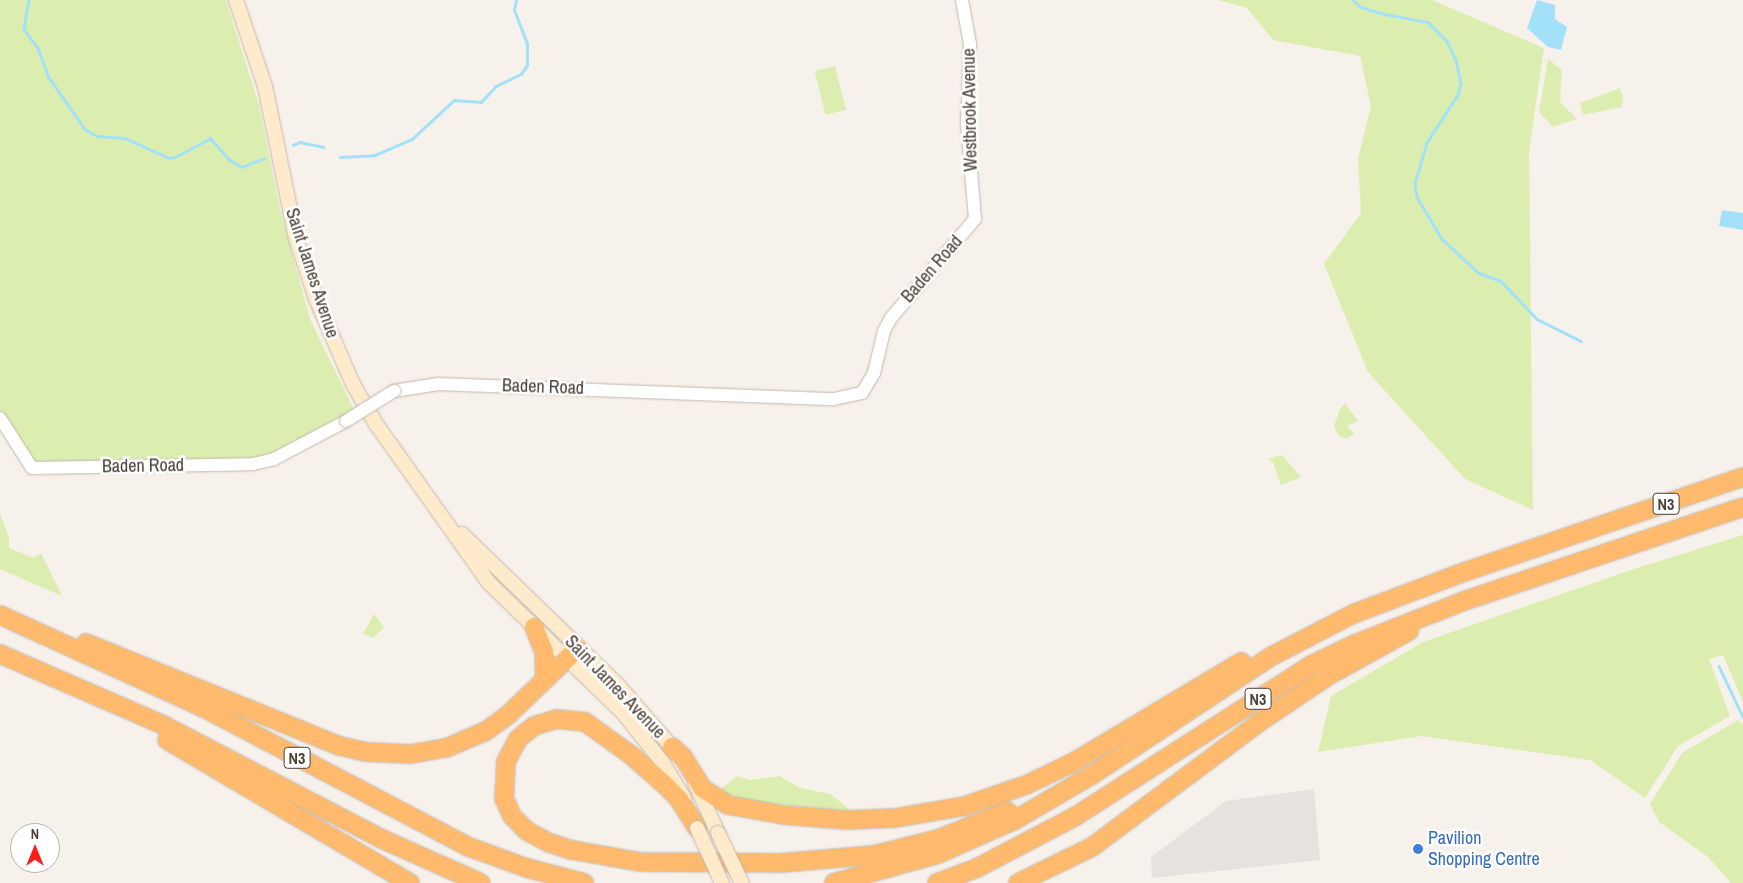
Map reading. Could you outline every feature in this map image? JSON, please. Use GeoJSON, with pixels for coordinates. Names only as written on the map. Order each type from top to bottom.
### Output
{"type":"FeatureCollection","features":[{"type":"Feature","properties":{"kind":"highway","name":"N3"},"geometry":{"type":"LineString","coordinates":[[834,883],[938,854],[1015,820],[1092,775],[1272,656],[1322,629],[1396,596],[1743,477]]}},
{"type":"Feature","properties":{"kind":"highway","name":"N3"},"geometry":{"type":"LineString","coordinates":[[937,883],[977,868],[1076,816],[1311,665],[1362,640],[1464,601],[1743,507]]}},
{"type":"Feature","properties":{"kind":"highway"},"geometry":{"type":"LineString","coordinates":[[1040,883],[1070,866],[1092,846],[1264,718],[1328,676],[1464,601]]}},
{"type":"Feature","properties":{"kind":"highway","name":"N3"},"geometry":{"type":"LineString","coordinates":[[7,618],[206,709],[460,843],[527,868],[584,883]]}},
{"type":"Feature","properties":{"kind":"highway"},"geometry":{"type":"LineString","coordinates":[[7,618],[109,651],[340,746],[365,752],[411,754],[446,748],[486,731],[509,714],[573,653]]}},
{"type":"Feature","properties":{"kind":"highway"},"geometry":{"type":"LineString","coordinates":[[534,627],[544,652],[545,679]]}},
{"type":"Feature","properties":{"kind":"highway"},"geometry":{"type":"LineString","coordinates":[[672,747],[683,757],[706,792],[734,806],[847,820],[895,818],[941,811],[987,800],[1074,762],[1252,655],[1322,629]]}},
{"type":"Feature","properties":{"kind":"highway","name":"N3"},"geometry":{"type":"LineString","coordinates":[[0,654],[216,750],[382,839],[481,883]]}},
{"type":"Feature","properties":{"kind":"highway"},"geometry":{"type":"LineString","coordinates":[[37,669],[98,707],[220,769],[410,883]]}},
{"type":"Feature","properties":{"kind":"highway"},"geometry":{"type":"LineString","coordinates":[[697,828],[679,799],[664,784],[623,749],[585,722],[557,719],[534,726],[518,739],[506,762],[504,798],[512,816],[526,831],[550,843],[591,854],[641,862],[781,862],[874,855],[938,839],[1007,811],[1141,741]]}},
{"type":"Feature","properties":{"kind":"highway"},"geometry":{"type":"LineString","coordinates":[[1018,883],[1092,846]]}},
{"type":"Feature","properties":{"kind":"main road","name":"Saint James Avenue"},"geometry":{"type":"LineString","coordinates":[[236,0],[264,86],[296,238],[337,352],[376,424],[447,520],[489,583],[534,627],[573,653],[639,707],[672,747],[699,790],[742,883]]}},
{"type":"Feature","properties":{"kind":"main road","name":"Saint James Avenue"},"geometry":{"type":"LineString","coordinates":[[447,520],[573,653],[651,746],[676,784],[722,883]]}},
{"type":"Feature","properties":{"kind":"street","name":"Westbrook Avenue"},"geometry":{"type":"LineString","coordinates":[[962,0],[970,44],[967,124],[975,219]]}},
{"type":"Feature","properties":{"kind":"street","name":"Baden Road"},"geometry":{"type":"LineString","coordinates":[[0,418],[32,468],[261,463],[288,453],[346,421],[394,391],[438,384],[834,400],[853,397],[869,383],[884,331],[897,310],[975,219]]}},
{"type":"Feature","properties":{"kind":"green space"},"geometry":{"type":"Polygon","coordinates":[[[0,0],[226,0],[259,105],[280,209],[310,319],[356,414],[275,458],[32,467],[0,414],[0,0]]]}},
{"type":"Feature","properties":{"kind":"green space"},"geometry":{"type":"Polygon","coordinates":[[[1218,0],[1432,0],[1544,48],[1529,151],[1533,510],[1465,479],[1368,372],[1324,264],[1361,213],[1358,159],[1371,106],[1360,56],[1273,40],[1247,8],[1218,0]]]}},
{"type":"Feature","properties":{"kind":"green space"},"geometry":{"type":"Polygon","coordinates":[[[1548,59],[1562,70],[1560,102],[1577,119],[1553,127],[1539,112],[1548,59]]]}},
{"type":"Feature","properties":{"kind":"green space"},"geometry":{"type":"Polygon","coordinates":[[[835,66],[846,110],[826,115],[815,71],[835,66]]]}},
{"type":"Feature","properties":{"kind":"green space"},"geometry":{"type":"Polygon","coordinates":[[[1620,88],[1623,96],[1622,107],[1583,115],[1580,103],[1620,88]]]}},
{"type":"Feature","properties":{"kind":"green space"},"geometry":{"type":"Polygon","coordinates":[[[1345,403],[1358,421],[1347,426],[1354,433],[1347,439],[1338,435],[1334,426],[1340,409],[1345,403]]]}},
{"type":"Feature","properties":{"kind":"green space"},"geometry":{"type":"Polygon","coordinates":[[[1282,455],[1301,477],[1281,485],[1273,462],[1267,459],[1282,455]]]}},
{"type":"Feature","properties":{"kind":"green space"},"geometry":{"type":"Polygon","coordinates":[[[0,514],[9,536],[9,548],[34,558],[41,553],[62,596],[0,569],[0,514]]]}},
{"type":"Feature","properties":{"kind":"green space"},"geometry":{"type":"Polygon","coordinates":[[[1743,535],[1743,702],[1723,655],[1709,659],[1730,716],[1678,746],[1645,798],[1590,760],[1421,736],[1318,752],[1331,696],[1423,642],[1634,569],[1743,535]]]}},
{"type":"Feature","properties":{"kind":"green space"},"geometry":{"type":"Polygon","coordinates":[[[374,614],[384,627],[373,638],[363,634],[374,614]]]}},
{"type":"Feature","properties":{"kind":"green space"},"geometry":{"type":"Polygon","coordinates":[[[1738,720],[1743,724],[1743,883],[1731,883],[1708,857],[1659,822],[1650,804],[1682,753],[1738,720]]]}},
{"type":"Feature","properties":{"kind":"green space"},"geometry":{"type":"Polygon","coordinates":[[[738,776],[750,780],[780,776],[800,788],[830,794],[852,811],[741,801],[718,791],[738,776]]]}},
{"type":"Feature","properties":{"kind":"shaded area"},"geometry":{"type":"Polygon","coordinates":[[[1314,789],[1320,860],[1152,878],[1151,857],[1226,801],[1314,789]]]}},
{"type":"Feature","properties":{"kind":"water"},"geometry":{"type":"Polygon","coordinates":[[[1537,0],[1555,5],[1555,19],[1567,27],[1561,50],[1548,47],[1527,28],[1537,0]]]}},
{"type":"Feature","properties":{"kind":"water"},"geometry":{"type":"Polygon","coordinates":[[[1722,210],[1743,213],[1743,230],[1719,226],[1722,210]]]}},
{"type":"Feature","properties":{"kind":"waterway"},"geometry":{"type":"LineString","coordinates":[[29,0],[24,29],[38,48],[48,76],[85,129],[97,136],[125,138],[169,158],[175,157],[210,138],[230,160],[242,167],[264,158]]}},
{"type":"Feature","properties":{"kind":"waterway"},"geometry":{"type":"LineString","coordinates":[[340,157],[375,155],[412,139],[454,100],[481,102],[496,86],[521,74],[527,65],[527,44],[514,10],[516,0]]}},
{"type":"Feature","properties":{"kind":"waterway"},"geometry":{"type":"LineString","coordinates":[[1353,0],[1361,7],[1384,14],[1428,22],[1447,41],[1456,60],[1461,84],[1458,95],[1427,143],[1415,184],[1417,197],[1442,239],[1479,273],[1501,281],[1537,319],[1581,341]]}},
{"type":"Feature","properties":{"kind":"waterway"},"geometry":{"type":"LineString","coordinates":[[293,145],[300,142],[323,147]]}},
{"type":"Feature","properties":{"kind":"waterway"},"geometry":{"type":"LineString","coordinates":[[1719,666],[1743,717]]}},
{"type":"Feature","properties":{"kind":"place","name":"Pavilion Shopping Centre"},"geometry":{"type":"Point","coordinates":[1418,849]}}]}
